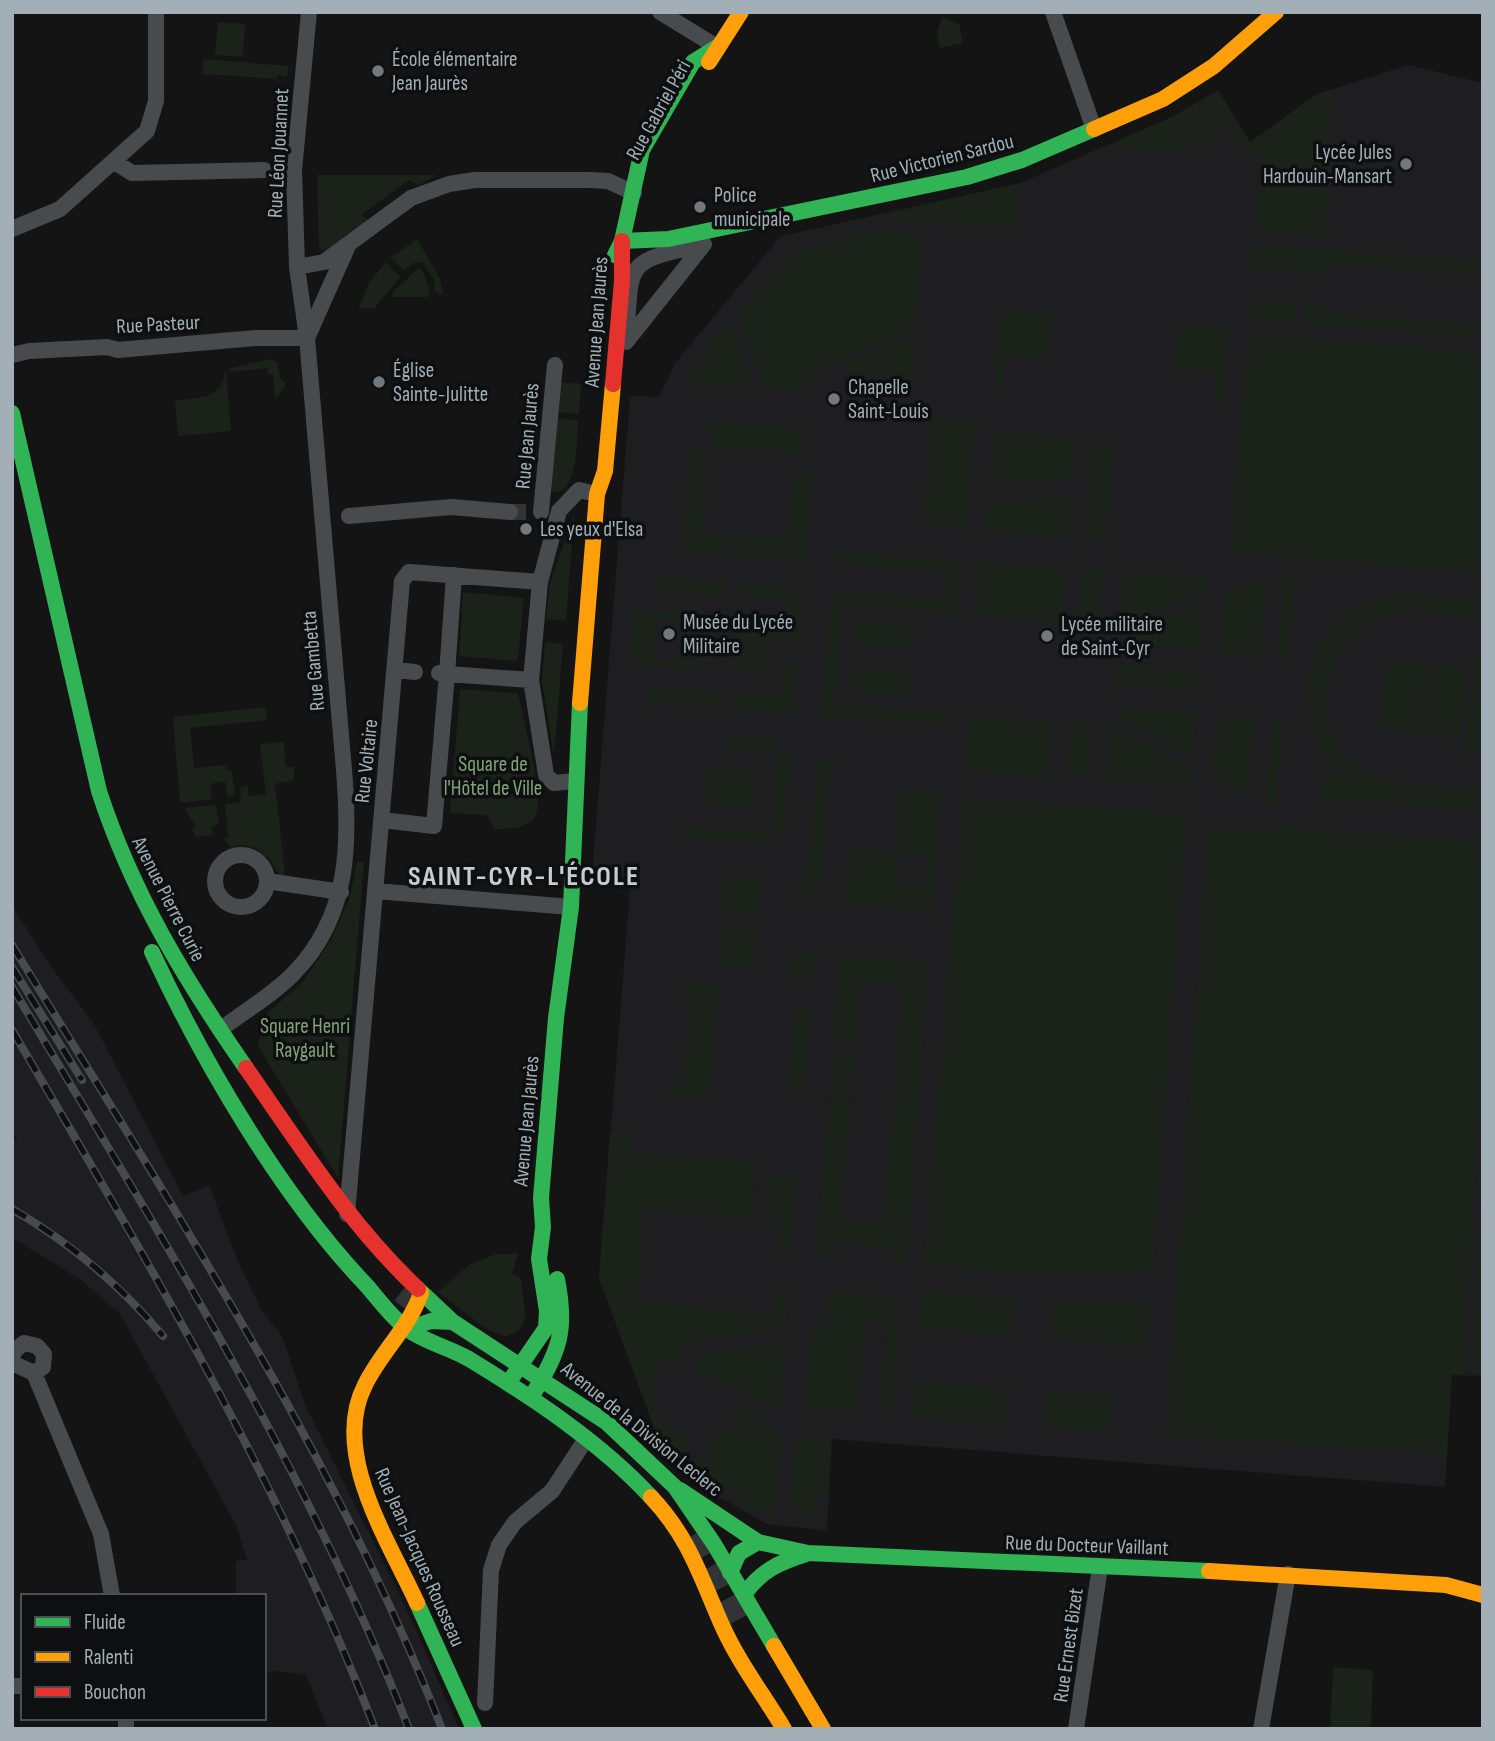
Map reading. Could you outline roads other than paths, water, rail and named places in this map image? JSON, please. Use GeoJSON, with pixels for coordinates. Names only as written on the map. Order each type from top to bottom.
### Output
{"type":"FeatureCollection","features":[{"type":"Feature","properties":{"kind":"main road","name":"Rue Gabriel Péri"},"geometry":{"type":"LineString","coordinates":[[622,241],[640,154],[664,107],[693,62],[717,47],[741,12]]}},
{"type":"Feature","properties":{"kind":"main road","name":"Rue Victorien Sardou"},"geometry":{"type":"LineString","coordinates":[[622,241],[668,239],[967,177],[1022,160],[1163,99],[1214,66],[1276,12]]}},
{"type":"Feature","properties":{"kind":"main road","name":"Avenue Jean Jaurès"},"geometry":{"type":"LineString","coordinates":[[605,279],[622,241]]}},
{"type":"Feature","properties":{"kind":"main road","name":"Avenue Jean Jaurès"},"geometry":{"type":"LineString","coordinates":[[543,1227],[541,1198],[556,1017],[552,990],[578,810],[575,781],[597,494],[605,471],[622,281],[622,241]]}},
{"type":"Feature","properties":{"kind":"main road","name":"Avenue Jean Jaurès"},"geometry":{"type":"LineString","coordinates":[[597,494],[592,467],[599,355]]}},
{"type":"Feature","properties":{"kind":"main road","name":"Avenue Pierre Curie"},"geometry":{"type":"LineString","coordinates":[[12,413],[64,651],[99,791],[118,849],[139,896],[200,1001],[347,1214],[382,1255],[453,1322],[542,1380]]}},
{"type":"Feature","properties":{"kind":"main road","name":"Avenue Pierre Curie"},"geometry":{"type":"LineString","coordinates":[[12,487],[89,805],[106,856],[134,918]]}},
{"type":"Feature","properties":{"kind":"main road","name":"Avenue Pierre Curie"},"geometry":{"type":"LineString","coordinates":[[146,940],[177,1006],[270,1160],[338,1256],[407,1329],[467,1358],[530,1399]]}},
{"type":"Feature","properties":{"kind":"main road"},"geometry":{"type":"LineString","coordinates":[[166,979],[184,1001],[272,1141],[336,1233],[399,1294],[351,1238],[310,1182],[235,1066],[200,1001]]}},
{"type":"Feature","properties":{"kind":"main road"},"geometry":{"type":"LineString","coordinates":[[270,1160],[272,1141]]}},
{"type":"Feature","properties":{"kind":"main road"},"geometry":{"type":"LineString","coordinates":[[508,1384],[546,1328],[547,1311],[539,1259],[543,1227]]}},
{"type":"Feature","properties":{"kind":"main road","name":"Avenue de la Division Leclerc"},"geometry":{"type":"LineString","coordinates":[[543,1227],[564,1310],[565,1328],[561,1347],[542,1380],[625,1437],[675,1487],[758,1542]]}},
{"type":"Feature","properties":{"kind":"main road","name":"Rue Jean-Jacques Rousseau"},"geometry":{"type":"LineString","coordinates":[[421,1293],[407,1329],[370,1375],[358,1399],[353,1431],[356,1468],[474,1729]]}},
{"type":"Feature","properties":{"kind":"main road"},"geometry":{"type":"LineString","coordinates":[[407,1329],[431,1321],[453,1322]]}},
{"type":"Feature","properties":{"kind":"main road"},"geometry":{"type":"LineString","coordinates":[[530,1399],[542,1380]]}},
{"type":"Feature","properties":{"kind":"main road","name":"Avenue de la Division Leclerc"},"geometry":{"type":"LineString","coordinates":[[530,1399],[586,1439],[641,1486],[671,1519],[707,1584],[721,1625],[784,1729]]}},
{"type":"Feature","properties":{"kind":"main road"},"geometry":{"type":"LineString","coordinates":[[675,1487],[744,1595],[823,1729]]}},
{"type":"Feature","properties":{"kind":"main road"},"geometry":{"type":"LineString","coordinates":[[730,1573],[739,1553],[758,1542]]}},
{"type":"Feature","properties":{"kind":"main road","name":"Rue du Docteur Vaillant"},"geometry":{"type":"LineString","coordinates":[[758,1542],[808,1553],[1288,1574],[1446,1585],[1483,1595]]}},
{"type":"Feature","properties":{"kind":"main road"},"geometry":{"type":"LineString","coordinates":[[744,1595],[755,1577],[770,1566],[808,1553]]}},
{"type":"Feature","properties":{"kind":"main road"},"geometry":{"type":"LineString","coordinates":[[707,1584],[730,1573],[755,1577]]}},
{"type":"Feature","properties":{"kind":"main road"},"geometry":{"type":"LineString","coordinates":[[797,1729],[737,1621],[806,1729]]}},
{"type":"Feature","properties":{"kind":"street"},"geometry":{"type":"LineString","coordinates":[[12,229],[60,209],[147,131],[156,101],[156,12]]}},
{"type":"Feature","properties":{"kind":"street","name":"Rue Léon Jouannet"},"geometry":{"type":"LineString","coordinates":[[307,338],[297,267],[294,170],[309,12]]}},
{"type":"Feature","properties":{"kind":"street"},"geometry":{"type":"LineString","coordinates":[[660,12],[717,47]]}},
{"type":"Feature","properties":{"kind":"street"},"geometry":{"type":"LineString","coordinates":[[1053,12],[1094,129]]}},
{"type":"Feature","properties":{"kind":"street"},"geometry":{"type":"LineString","coordinates":[[114,162],[132,173],[264,170]]}},
{"type":"Feature","properties":{"kind":"street","name":"Rue Gambetta"},"geometry":{"type":"LineString","coordinates":[[297,267],[324,262],[347,248],[411,198],[465,181],[608,181],[634,193]]}},
{"type":"Feature","properties":{"kind":"street"},"geometry":{"type":"LineString","coordinates":[[704,244],[646,317],[626,342],[630,284],[640,262],[651,256],[704,244]]}},
{"type":"Feature","properties":{"kind":"street","name":"Rue Gambetta"},"geometry":{"type":"LineString","coordinates":[[221,1029],[294,974],[329,923],[341,892],[348,826],[307,338],[347,248]]}},
{"type":"Feature","properties":{"kind":"street","name":"Rue Pasteur"},"geometry":{"type":"LineString","coordinates":[[12,355],[29,351],[107,347],[118,350],[256,338],[307,338]]}},
{"type":"Feature","properties":{"kind":"street","name":"Rue Jean Jaurès"},"geometry":{"type":"LineString","coordinates":[[555,365],[537,512],[559,511]]}},
{"type":"Feature","properties":{"kind":"street"},"geometry":{"type":"LineString","coordinates":[[575,781],[554,783],[546,775],[531,680],[540,582],[559,511],[579,490],[597,494]]}},
{"type":"Feature","properties":{"kind":"street"},"geometry":{"type":"LineString","coordinates":[[349,516],[451,507],[510,512]]}},
{"type":"Feature","properties":{"kind":"street","name":"Rue Voltaire"},"geometry":{"type":"LineString","coordinates":[[347,1214],[402,582],[410,572],[540,582]]}},
{"type":"Feature","properties":{"kind":"street"},"geometry":{"type":"LineString","coordinates":[[382,820],[434,826],[443,673],[454,575]]}},
{"type":"Feature","properties":{"kind":"street"},"geometry":{"type":"LineString","coordinates":[[396,670],[415,672]]}},
{"type":"Feature","properties":{"kind":"street"},"geometry":{"type":"LineString","coordinates":[[443,673],[531,680]]}},
{"type":"Feature","properties":{"kind":"street"},"geometry":{"type":"LineString","coordinates":[[267,881],[341,892]]}},
{"type":"Feature","properties":{"kind":"street"},"geometry":{"type":"LineString","coordinates":[[375,891],[563,907]]}},
{"type":"Feature","properties":{"kind":"street"},"geometry":{"type":"LineString","coordinates":[[34,1373],[43,1367],[44,1354],[37,1346],[24,1343],[14,1351],[12,1362],[34,1373],[102,1534],[113,1594]]}},
{"type":"Feature","properties":{"kind":"street"},"geometry":{"type":"LineString","coordinates":[[485,1703],[491,1570],[499,1545],[515,1522],[552,1491],[586,1439]]}},
{"type":"Feature","properties":{"kind":"street","name":"Rue Ernest Bizet"},"geometry":{"type":"LineString","coordinates":[[1076,1729],[1100,1567]]}},
{"type":"Feature","properties":{"kind":"street"},"geometry":{"type":"LineString","coordinates":[[1261,1729],[1288,1574]]}},
{"type":"Feature","properties":{"kind":"tunnel"},"geometry":{"type":"LineString","coordinates":[[510,512],[534,512]]}},
{"type":"Feature","properties":{"kind":"tunnel"},"geometry":{"type":"LineString","coordinates":[[402,1291],[433,1316]]}},
{"type":"Feature","properties":{"kind":"tunnel"},"geometry":{"type":"LineString","coordinates":[[695,1534],[741,1620]]}},
{"type":"Feature","properties":{"kind":"railway"},"geometry":{"type":"LineString","coordinates":[[12,945],[187,1231],[299,1425],[399,1626],[442,1729]]}},
{"type":"Feature","properties":{"kind":"railway"},"geometry":{"type":"LineString","coordinates":[[12,967],[82,1080]]}},
{"type":"Feature","properties":{"kind":"railway"},"geometry":{"type":"LineString","coordinates":[[12,987],[174,1259],[277,1443],[369,1632],[409,1729]]}},
{"type":"Feature","properties":{"kind":"railway"},"geometry":{"type":"LineString","coordinates":[[12,1030],[161,1286],[254,1460],[338,1638],[375,1729]]}},
{"type":"Feature","properties":{"kind":"railway"},"geometry":{"type":"LineString","coordinates":[[12,1209],[74,1250],[129,1299],[163,1336]]}},
{"type":"Feature","properties":{"kind":"place","name":"École élémentaire Jean Jaurès"},"geometry":{"type":"Point","coordinates":[378,71]}},
{"type":"Feature","properties":{"kind":"place","name":"Lycée Jules Hardouin-Mansart"},"geometry":{"type":"Point","coordinates":[1406,164]}},
{"type":"Feature","properties":{"kind":"place","name":"Police municipale"},"geometry":{"type":"Point","coordinates":[700,207]}},
{"type":"Feature","properties":{"kind":"place","name":"Église Sainte-Julitte"},"geometry":{"type":"Point","coordinates":[379,382]}},
{"type":"Feature","properties":{"kind":"place","name":"Chapelle Saint-Louis"},"geometry":{"type":"Point","coordinates":[834,399]}},
{"type":"Feature","properties":{"kind":"place","name":"Les yeux d'Elsa"},"geometry":{"type":"Point","coordinates":[526,529]}},
{"type":"Feature","properties":{"kind":"place","name":"Musée du Lycée Militaire"},"geometry":{"type":"Point","coordinates":[669,634]}},
{"type":"Feature","properties":{"kind":"place","name":"Lycée militaire de Saint-Cyr"},"geometry":{"type":"Point","coordinates":[1047,636]}},
{"type":"Feature","properties":{"kind":"district","name":"SAINT-CYR-L'ÉCOLE"},"geometry":{"type":"Point","coordinates":[524,875]}},
{"type":"Feature","properties":{"kind":"park label","name":"Square de l'Hôtel de Ville"},"geometry":{"type":"Point","coordinates":[493,776]}},
{"type":"Feature","properties":{"kind":"park label","name":"Square Henri Raygault"},"geometry":{"type":"Point","coordinates":[305,1038]}}]}
